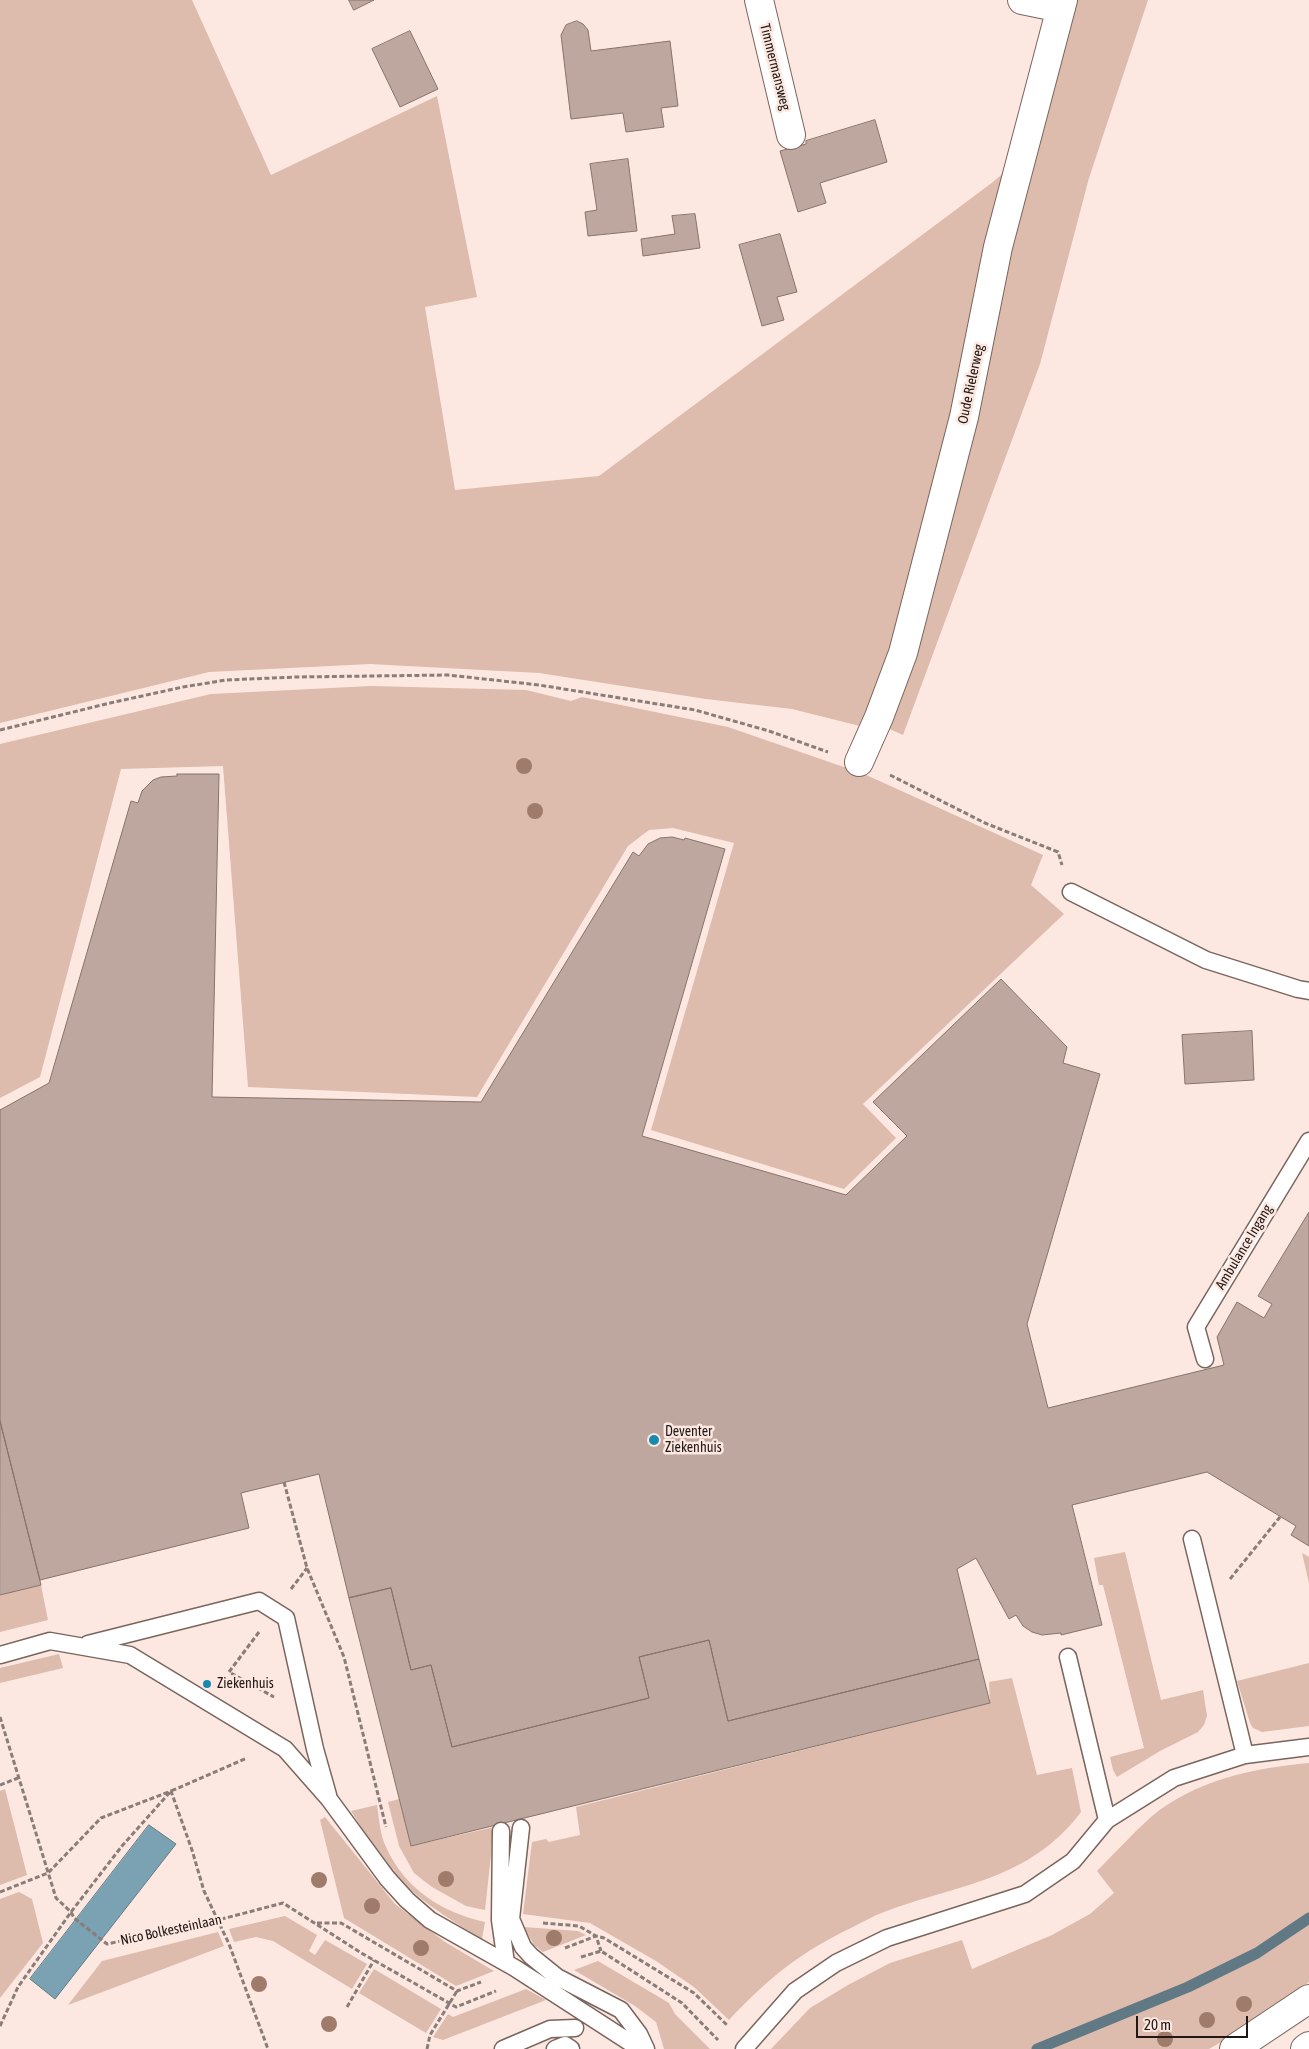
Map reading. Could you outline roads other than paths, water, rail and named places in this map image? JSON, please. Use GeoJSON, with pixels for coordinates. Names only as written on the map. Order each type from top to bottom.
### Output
{"type":"FeatureCollection","features":[{"type":"Feature","properties":{"kind":"street","name":"Timmermansweg"},"geometry":{"type":"LineString","coordinates":[[759,0],[792,135]]}},
{"type":"Feature","properties":{"kind":"street"},"geometry":{"type":"LineString","coordinates":[[1022,0],[1062,4]]}},
{"type":"Feature","properties":{"kind":"street","name":"Oude Rielerweg"},"geometry":{"type":"LineString","coordinates":[[859,762],[903,653],[964,417],[998,247],[1062,4]]}},
{"type":"Feature","properties":{"kind":"street"},"geometry":{"type":"LineString","coordinates":[[1234,2049],[1309,1999]]}},
{"type":"Feature","properties":{"kind":"street"},"geometry":{"type":"LineString","coordinates":[[1305,2049],[1309,2046]]}},
{"type":"Feature","properties":{"kind":"lane"},"geometry":{"type":"LineString","coordinates":[[1071,892],[1206,960],[1309,991]]}},
{"type":"Feature","properties":{"kind":"lane","name":"Ambulance Ingang"},"geometry":{"type":"LineString","coordinates":[[1205,1359],[1196,1327],[1309,1141]]}},
{"type":"Feature","properties":{"kind":"lane"},"geometry":{"type":"LineString","coordinates":[[1192,1539],[1245,1756]]}},
{"type":"Feature","properties":{"kind":"lane"},"geometry":{"type":"LineString","coordinates":[[80,1646],[259,1601],[276,1610],[286,1618],[315,1748],[329,1799]]}},
{"type":"Feature","properties":{"kind":"lane"},"geometry":{"type":"LineString","coordinates":[[0,1655],[50,1641],[130,1655],[285,1749],[329,1799],[387,1878],[407,1900],[430,1920],[506,1963],[640,2049]]}},
{"type":"Feature","properties":{"kind":"lane"},"geometry":{"type":"LineString","coordinates":[[1068,1657],[1107,1820]]}},
{"type":"Feature","properties":{"kind":"lane"},"geometry":{"type":"LineString","coordinates":[[744,2049],[795,1991],[836,1962],[887,1938],[1025,1894],[1073,1861],[1107,1820],[1174,1778],[1245,1756],[1309,1747]]}},
{"type":"Feature","properties":{"kind":"lane"},"geometry":{"type":"LineString","coordinates":[[521,1828],[511,1919],[523,1947],[557,1977],[621,2010],[639,2034],[646,2049]]}},
{"type":"Feature","properties":{"kind":"lane"},"geometry":{"type":"LineString","coordinates":[[501,1831],[500,1920],[506,1963]]}},
{"type":"Feature","properties":{"kind":"lane"},"geometry":{"type":"LineString","coordinates":[[503,2049],[550,2030],[575,2028]]}},
{"type":"Feature","properties":{"kind":"lane"},"geometry":{"type":"LineString","coordinates":[[555,2049],[565,2045],[571,2049]]}},
{"type":"Feature","properties":{"kind":"water"},"geometry":{"type":"Polygon","coordinates":[[[149,1825],[176,1844],[55,1999],[30,1979],[149,1825]]]}},
{"type":"Feature","properties":{"kind":"waterway"},"geometry":{"type":"LineString","coordinates":[[1037,2049],[1188,1987],[1257,1953],[1309,1918]]}},
{"type":"Feature","properties":{"kind":"place","name":"Deventer Ziekenhuis"},"geometry":{"type":"Point","coordinates":[654,1440]}},
{"type":"Feature","properties":{"kind":"place","name":"Ziekenhuis"},"geometry":{"type":"Point","coordinates":[207,1684]}}]}
